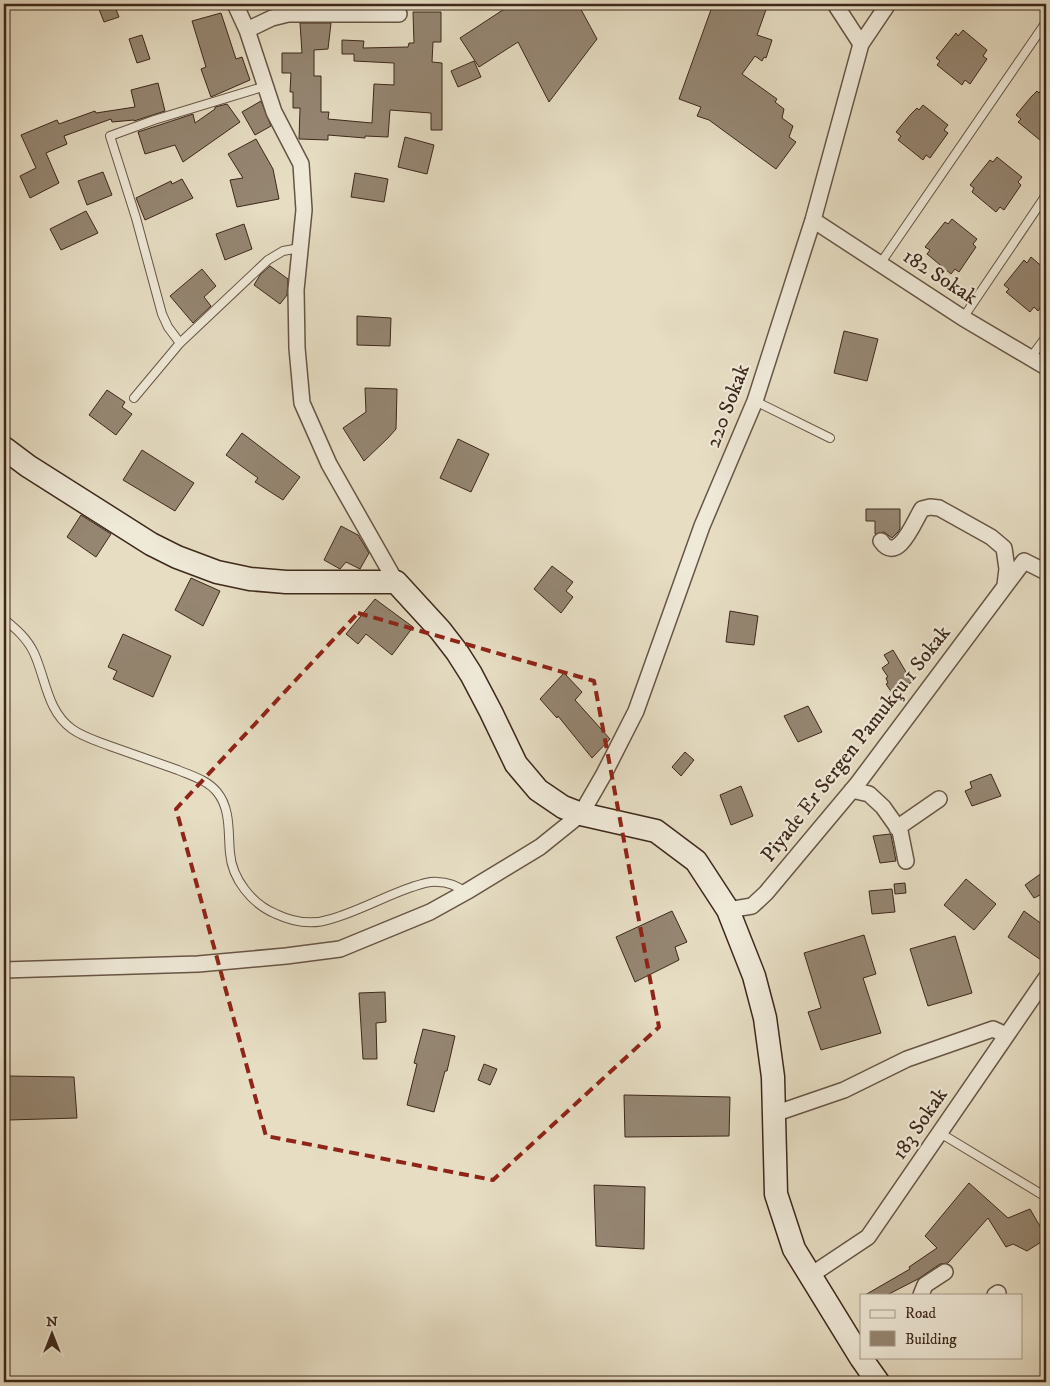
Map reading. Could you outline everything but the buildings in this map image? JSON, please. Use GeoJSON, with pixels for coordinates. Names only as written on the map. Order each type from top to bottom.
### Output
{"type":"FeatureCollection","features":[{"type":"Feature","properties":{"kind":"street"},"geometry":{"type":"LineString","coordinates":[[235,4],[247,30],[274,112],[301,164],[304,210],[296,290],[297,338],[302,403],[329,464],[396,582],[440,630],[457,652],[479,689],[516,764],[526,777],[552,801],[581,814],[656,831],[696,861],[728,910],[754,976],[765,1018],[773,1077],[776,1194],[794,1249],[856,1340]]}},
{"type":"Feature","properties":{"kind":"street"},"geometry":{"type":"LineString","coordinates":[[835,4],[861,44]]}},
{"type":"Feature","properties":{"kind":"street","name":"220 Sokak"},"geometry":{"type":"LineString","coordinates":[[581,814],[636,711],[702,526],[755,401],[813,220],[861,44],[888,4]]}},
{"type":"Feature","properties":{"kind":"street"},"geometry":{"type":"LineString","coordinates":[[247,30],[287,9],[399,9]]}},
{"type":"Feature","properties":{"kind":"street","name":"182 Sokak"},"geometry":{"type":"LineString","coordinates":[[813,220],[964,318],[1046,366]]}},
{"type":"Feature","properties":{"kind":"street"},"geometry":{"type":"LineString","coordinates":[[4,448],[28,466],[151,544],[177,557],[217,572],[250,579],[286,582],[396,582]]}},
{"type":"Feature","properties":{"kind":"street"},"geometry":{"type":"LineString","coordinates":[[881,541],[884,546],[890,548],[902,544],[922,509],[930,507],[939,508],[992,537],[1004,548],[1007,569],[1004,587]]}},
{"type":"Feature","properties":{"kind":"street","name":"Piyade Er Sergen Pamukçu 1 Sokak"},"geometry":{"type":"LineString","coordinates":[[728,910],[752,906],[766,893],[852,790],[1024,560],[1046,572]]}},
{"type":"Feature","properties":{"kind":"street"},"geometry":{"type":"LineString","coordinates":[[852,790],[868,794],[883,807],[900,831],[906,861]]}},
{"type":"Feature","properties":{"kind":"street"},"geometry":{"type":"LineString","coordinates":[[897,828],[940,799]]}},
{"type":"Feature","properties":{"kind":"street"},"geometry":{"type":"LineString","coordinates":[[4,970],[198,964],[286,956],[340,948],[430,912],[466,892],[540,847],[581,814]]}},
{"type":"Feature","properties":{"kind":"street","name":"183 Sokak"},"geometry":{"type":"LineString","coordinates":[[811,1275],[868,1236],[1046,978]]}},
{"type":"Feature","properties":{"kind":"street"},"geometry":{"type":"LineString","coordinates":[[774,1114],[844,1090],[907,1059],[985,1032],[994,1029],[1006,1036]]}},
{"type":"Feature","properties":{"kind":"street"},"geometry":{"type":"LineString","coordinates":[[921,1294],[925,1285],[945,1272]]}},
{"type":"Feature","properties":{"kind":"street"},"geometry":{"type":"LineString","coordinates":[[865,1358],[878,1382]]}},
{"type":"Feature","properties":{"kind":"lane"},"geometry":{"type":"LineString","coordinates":[[880,264],[1046,22]]}},
{"type":"Feature","properties":{"kind":"lane"},"geometry":{"type":"LineString","coordinates":[[180,343],[168,327],[162,314],[136,218],[110,136],[154,120],[266,86]]}},
{"type":"Feature","properties":{"kind":"lane"},"geometry":{"type":"LineString","coordinates":[[964,318],[1046,195]]}},
{"type":"Feature","properties":{"kind":"lane"},"geometry":{"type":"LineString","coordinates":[[134,398],[180,343],[268,260],[283,251],[300,248]]}},
{"type":"Feature","properties":{"kind":"lane"},"geometry":{"type":"LineString","coordinates":[[1031,357],[1046,337]]}},
{"type":"Feature","properties":{"kind":"lane"},"geometry":{"type":"LineString","coordinates":[[755,401],[830,438]]}},
{"type":"Feature","properties":{"kind":"lane"},"geometry":{"type":"LineString","coordinates":[[4,619],[27,641],[38,663],[57,715],[72,729],[89,738],[196,777],[212,786],[226,808],[230,855],[234,870],[242,885],[254,900],[273,913],[284,918],[302,922],[331,920],[402,890],[427,882],[445,882],[466,892]]}},
{"type":"Feature","properties":{"kind":"lane"},"geometry":{"type":"LineString","coordinates":[[940,1133],[1045,1194]]}},
{"type":"Feature","properties":{"kind":"highlighted area"},"geometry":{"type":"Polygon","coordinates":[[[358,613],[594,681],[659,1027],[493,1180],[266,1136],[176,809],[358,613]]]}}]}
